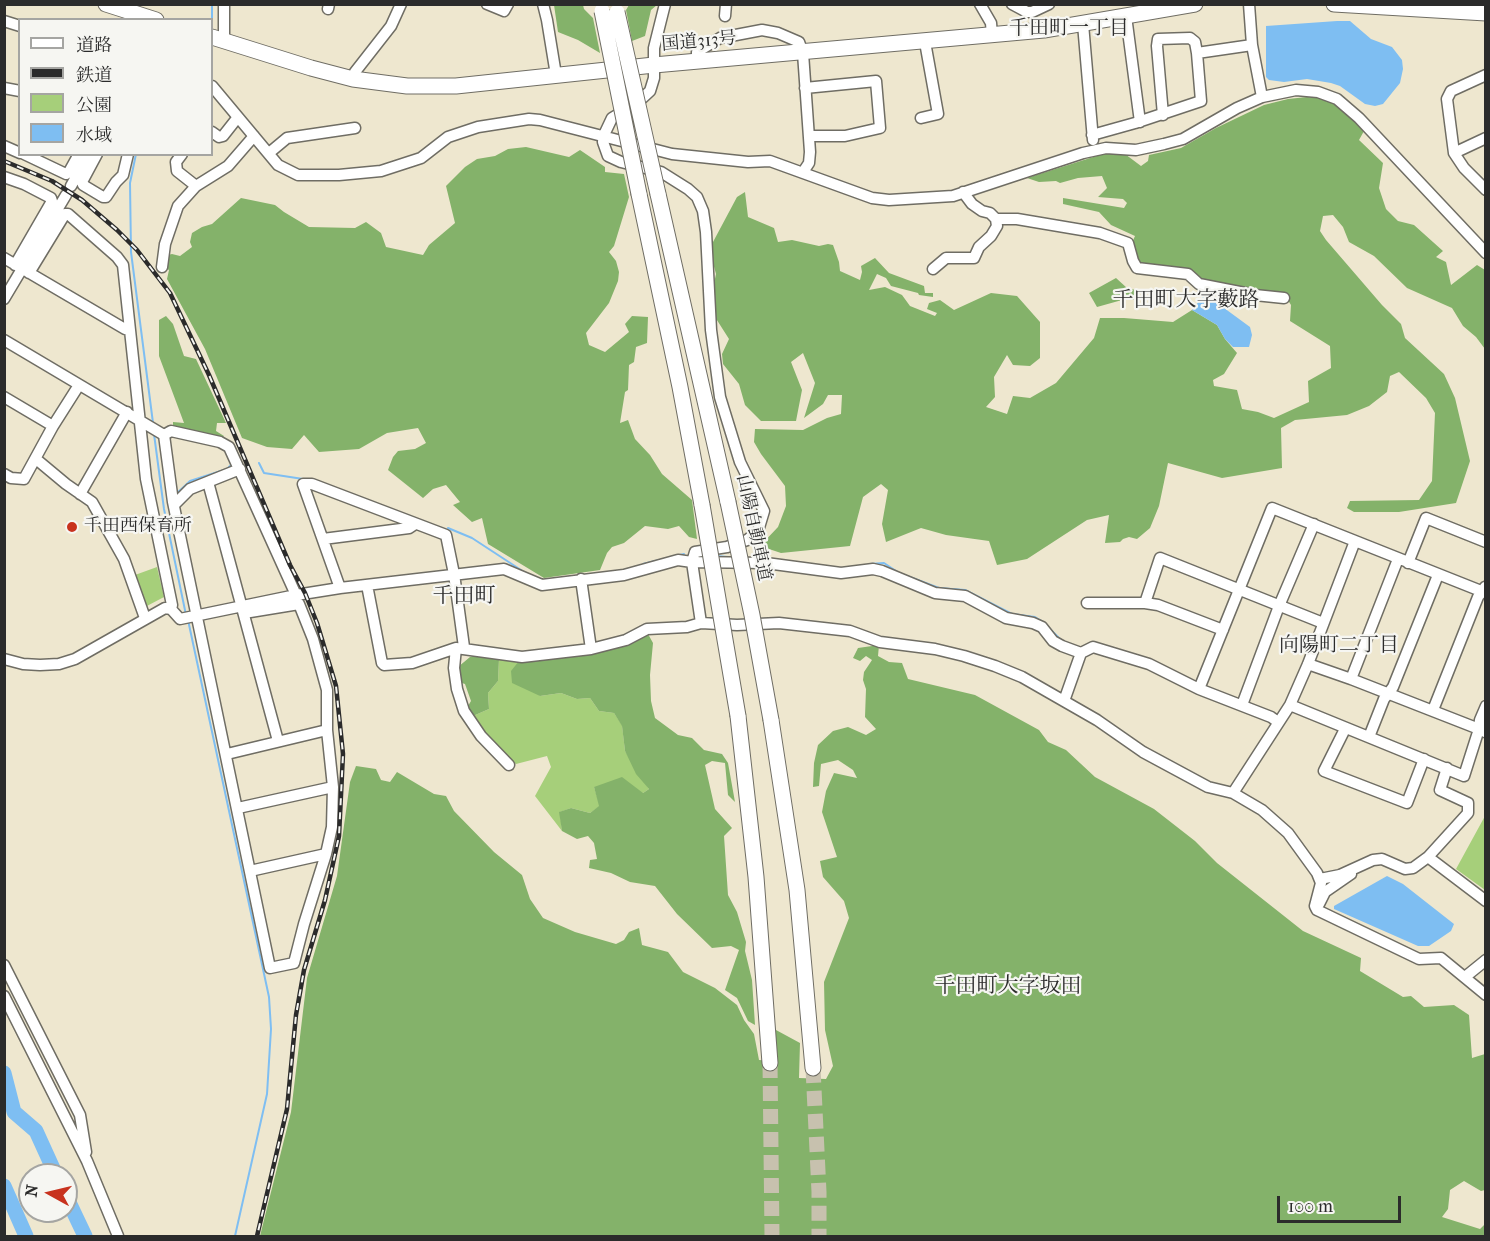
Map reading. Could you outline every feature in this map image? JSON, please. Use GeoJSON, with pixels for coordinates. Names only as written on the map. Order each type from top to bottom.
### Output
{"type":"FeatureCollection","features":[{"type":"Feature","properties":{"kind":"highway"},"geometry":{"type":"LineString","coordinates":[[106,4],[150,18]]}},
{"type":"Feature","properties":{"kind":"highway","name":"国道313号"},"geometry":{"type":"LineString","coordinates":[[217,39],[353,79],[407,86],[456,86],[654,65],[925,42],[1083,24],[1195,4]]}},
{"type":"Feature","properties":{"kind":"highway"},"geometry":{"type":"LineString","coordinates":[[1334,4],[1485,13]]}},
{"type":"Feature","properties":{"kind":"highway","name":"山陽自動車道"},"geometry":{"type":"LineString","coordinates":[[609,8],[658,194],[752,615],[771,720],[796,890],[813,1068]]}},
{"type":"Feature","properties":{"kind":"highway","name":"山陽自動車道"},"geometry":{"type":"LineString","coordinates":[[609,8],[639,194],[680,387],[738,716],[756,877],[770,1063]]}},
{"type":"Feature","properties":{"kind":"street"},"geometry":{"type":"LineString","coordinates":[[217,39],[224,4]]}},
{"type":"Feature","properties":{"kind":"street"},"geometry":{"type":"LineString","coordinates":[[353,79],[355,72],[391,26],[401,4]]}},
{"type":"Feature","properties":{"kind":"street"},"geometry":{"type":"LineString","coordinates":[[487,4],[504,10],[508,4]]}},
{"type":"Feature","properties":{"kind":"street"},"geometry":{"type":"LineString","coordinates":[[543,4],[556,75]]}},
{"type":"Feature","properties":{"kind":"street"},"geometry":{"type":"LineString","coordinates":[[665,4],[654,48],[654,78],[650,91],[637,103],[612,118],[603,142],[608,156],[621,162],[661,172],[688,189],[696,197],[703,212],[711,330],[720,397],[740,462],[764,511],[758,531],[747,540],[727,547],[695,552],[692,562],[701,623]]}},
{"type":"Feature","properties":{"kind":"street"},"geometry":{"type":"LineString","coordinates":[[980,4],[991,23],[992,34]]}},
{"type":"Feature","properties":{"kind":"street"},"geometry":{"type":"LineString","coordinates":[[1012,4],[1027,12],[1032,12],[1049,4]]}},
{"type":"Feature","properties":{"kind":"street"},"geometry":{"type":"LineString","coordinates":[[1249,4],[1252,45],[1262,97]]}},
{"type":"Feature","properties":{"kind":"street"},"geometry":{"type":"LineString","coordinates":[[1126,16],[1140,122]]}},
{"type":"Feature","properties":{"kind":"street"},"geometry":{"type":"LineString","coordinates":[[1083,24],[1094,151]]}},
{"type":"Feature","properties":{"kind":"street"},"geometry":{"type":"LineString","coordinates":[[698,61],[697,51],[707,44],[720,38],[762,30],[778,33],[799,42],[803,52],[809,136],[809,163],[803,172]]}},
{"type":"Feature","properties":{"kind":"street"},"geometry":{"type":"LineString","coordinates":[[1092,135],[1163,115],[1201,101],[1197,53],[1195,42],[1190,38],[1158,39],[1163,115]]}},
{"type":"Feature","properties":{"kind":"street"},"geometry":{"type":"LineString","coordinates":[[921,118],[938,114],[925,42]]}},
{"type":"Feature","properties":{"kind":"street"},"geometry":{"type":"LineString","coordinates":[[1197,53],[1252,45]]}},
{"type":"Feature","properties":{"kind":"street"},"geometry":{"type":"LineString","coordinates":[[1485,75],[1451,92],[1447,99],[1454,153],[1464,168],[1485,190]]}},
{"type":"Feature","properties":{"kind":"street"},"geometry":{"type":"LineString","coordinates":[[805,88],[876,81],[879,128],[845,136],[809,136]]}},
{"type":"Feature","properties":{"kind":"street"},"geometry":{"type":"LineString","coordinates":[[213,87],[278,165],[298,175],[339,175],[381,171],[421,158],[448,137],[478,127],[529,119],[672,154],[747,162],[770,160],[872,198],[910,200],[953,196],[1106,148],[1136,150],[1183,139],[1237,108],[1262,97],[1296,90],[1318,92],[1337,99],[1359,118],[1485,253]]}},
{"type":"Feature","properties":{"kind":"street"},"geometry":{"type":"LineString","coordinates":[[213,133],[219,137],[223,136],[238,117]]}},
{"type":"Feature","properties":{"kind":"street"},"geometry":{"type":"LineString","coordinates":[[269,153],[287,138],[355,128]]}},
{"type":"Feature","properties":{"kind":"street"},"geometry":{"type":"LineString","coordinates":[[162,267],[165,244],[175,213],[196,186],[228,166],[254,136]]}},
{"type":"Feature","properties":{"kind":"street"},"geometry":{"type":"LineString","coordinates":[[1454,153],[1485,138]]}},
{"type":"Feature","properties":{"kind":"street"},"geometry":{"type":"LineString","coordinates":[[4,146],[18,152]]}},
{"type":"Feature","properties":{"kind":"street"},"geometry":{"type":"LineString","coordinates":[[28,156],[66,174],[78,156]]}},
{"type":"Feature","properties":{"kind":"street"},"geometry":{"type":"LineString","coordinates":[[4,299],[88,156]]}},
{"type":"Feature","properties":{"kind":"street"},"geometry":{"type":"LineString","coordinates":[[96,156],[82,182],[83,185],[103,197],[106,197],[123,175],[128,156]]}},
{"type":"Feature","properties":{"kind":"street"},"geometry":{"type":"LineString","coordinates":[[180,156],[176,162],[177,171],[196,186]]}},
{"type":"Feature","properties":{"kind":"street"},"geometry":{"type":"LineString","coordinates":[[4,177],[24,184],[51,198],[52,201],[22,269]]}},
{"type":"Feature","properties":{"kind":"street"},"geometry":{"type":"LineString","coordinates":[[933,269],[946,258],[974,258],[979,247],[991,236],[997,226],[996,219],[990,213],[972,204],[963,192]]}},
{"type":"Feature","properties":{"kind":"street"},"geometry":{"type":"LineString","coordinates":[[22,269],[65,214],[68,214],[123,264],[143,422],[148,493],[171,609],[180,619],[194,616],[243,609],[299,604],[313,639],[327,690],[327,730],[333,787],[332,827],[294,963],[270,968],[227,754],[194,616],[161,432]]}},
{"type":"Feature","properties":{"kind":"street"},"geometry":{"type":"LineString","coordinates":[[996,219],[1017,219],[1101,232],[1128,243],[1137,268],[1188,274],[1199,284],[1254,295],[1284,297]]}},
{"type":"Feature","properties":{"kind":"street"},"geometry":{"type":"LineString","coordinates":[[4,258],[130,330]]}},
{"type":"Feature","properties":{"kind":"street"},"geometry":{"type":"LineString","coordinates":[[4,340],[161,432],[171,431],[220,442],[229,447],[296,595]]}},
{"type":"Feature","properties":{"kind":"street"},"geometry":{"type":"LineString","coordinates":[[4,474],[11,478],[24,479],[79,385]]}},
{"type":"Feature","properties":{"kind":"street"},"geometry":{"type":"LineString","coordinates":[[4,397],[53,426]]}},
{"type":"Feature","properties":{"kind":"street"},"geometry":{"type":"LineString","coordinates":[[80,494],[127,412]]}},
{"type":"Feature","properties":{"kind":"street"},"geometry":{"type":"LineString","coordinates":[[36,459],[92,502],[124,559],[145,618]]}},
{"type":"Feature","properties":{"kind":"street"},"geometry":{"type":"LineString","coordinates":[[173,501],[190,489],[240,469]]}},
{"type":"Feature","properties":{"kind":"street"},"geometry":{"type":"LineString","coordinates":[[208,482],[278,741]]}},
{"type":"Feature","properties":{"kind":"street"},"geometry":{"type":"LineString","coordinates":[[340,588],[303,484],[312,484],[446,535],[454,574],[460,647],[454,668],[457,689],[464,711],[481,736],[509,765]]}},
{"type":"Feature","properties":{"kind":"street"},"geometry":{"type":"LineString","coordinates":[[1199,689],[1272,508],[1438,575],[1485,590],[1479,597],[1433,710]]}},
{"type":"Feature","properties":{"kind":"street"},"geometry":{"type":"LineString","coordinates":[[1351,679],[1403,561],[1426,518],[1485,542]]}},
{"type":"Feature","properties":{"kind":"street"},"geometry":{"type":"LineString","coordinates":[[323,539],[409,528],[415,524]]}},
{"type":"Feature","properties":{"kind":"street"},"geometry":{"type":"LineString","coordinates":[[1242,705],[1279,606],[1314,524]]}},
{"type":"Feature","properties":{"kind":"street"},"geometry":{"type":"LineString","coordinates":[[1233,793],[1290,705],[1355,541]]}},
{"type":"Feature","properties":{"kind":"street"},"geometry":{"type":"LineString","coordinates":[[1145,603],[1160,558],[1323,623]]}},
{"type":"Feature","properties":{"kind":"street"},"geometry":{"type":"LineString","coordinates":[[243,609],[296,595],[340,588],[504,569],[542,585],[624,574],[678,560],[766,563],[841,573],[873,569],[935,593],[965,596],[1006,618],[1033,623],[1042,627],[1053,641],[1081,653],[1093,648],[1149,664],[1199,689],[1271,717],[1278,722]]}},
{"type":"Feature","properties":{"kind":"street"},"geometry":{"type":"LineString","coordinates":[[1369,737],[1384,699],[1393,687],[1438,575]]}},
{"type":"Feature","properties":{"kind":"street"},"geometry":{"type":"LineString","coordinates":[[581,579],[591,649]]}},
{"type":"Feature","properties":{"kind":"street"},"geometry":{"type":"LineString","coordinates":[[367,585],[384,665],[412,663],[460,647],[522,657],[591,649],[626,640],[647,629],[687,627],[701,623],[737,625],[779,623],[827,628],[850,632],[880,642],[935,649],[964,656],[1022,677],[1161,762],[1208,787],[1233,793],[1262,810],[1288,833],[1320,879],[1315,906],[1317,910],[1419,959],[1440,958],[1485,995]]}},
{"type":"Feature","properties":{"kind":"street"},"geometry":{"type":"LineString","coordinates":[[1088,603],[1158,605],[1223,630]]}},
{"type":"Feature","properties":{"kind":"street"},"geometry":{"type":"LineString","coordinates":[[4,659],[23,664],[40,665],[58,664],[75,659],[145,618],[165,608],[171,609]]}},
{"type":"Feature","properties":{"kind":"street"},"geometry":{"type":"LineString","coordinates":[[1064,701],[1081,653]]}},
{"type":"Feature","properties":{"kind":"street"},"geometry":{"type":"LineString","coordinates":[[1308,664],[1389,692],[1482,731]]}},
{"type":"Feature","properties":{"kind":"street"},"geometry":{"type":"LineString","coordinates":[[1290,705],[1464,776],[1482,731],[1480,720],[1485,706]]}},
{"type":"Feature","properties":{"kind":"street"},"geometry":{"type":"LineString","coordinates":[[1345,729],[1324,771],[1407,803],[1424,759]]}},
{"type":"Feature","properties":{"kind":"street"},"geometry":{"type":"LineString","coordinates":[[227,754],[327,730]]}},
{"type":"Feature","properties":{"kind":"street"},"geometry":{"type":"LineString","coordinates":[[1320,879],[1351,870],[1372,860],[1382,859],[1405,869],[1413,868],[1428,857],[1468,813],[1468,803],[1440,790],[1447,768]]}},
{"type":"Feature","properties":{"kind":"street"},"geometry":{"type":"LineString","coordinates":[[238,808],[333,787]]}},
{"type":"Feature","properties":{"kind":"street"},"geometry":{"type":"LineString","coordinates":[[250,871],[326,854]]}},
{"type":"Feature","properties":{"kind":"street"},"geometry":{"type":"LineString","coordinates":[[1428,857],[1485,902]]}},
{"type":"Feature","properties":{"kind":"street"},"geometry":{"type":"LineString","coordinates":[[1317,910],[1325,892],[1352,874],[1351,870]]}},
{"type":"Feature","properties":{"kind":"street"},"geometry":{"type":"LineString","coordinates":[[1465,977],[1485,960]]}},
{"type":"Feature","properties":{"kind":"street"},"geometry":{"type":"LineString","coordinates":[[4,965],[80,1115],[87,1161]]}},
{"type":"Feature","properties":{"kind":"street"},"geometry":{"type":"LineString","coordinates":[[4,996],[87,1161],[118,1236]]}},
{"type":"Feature","properties":{"kind":"green space"},"geometry":{"type":"Polygon","coordinates":[[[554,5],[583,5],[593,18],[600,53],[558,32],[554,5]]]}},
{"type":"Feature","properties":{"kind":"green space"},"geometry":{"type":"Polygon","coordinates":[[[629,5],[657,5],[651,10],[645,36],[632,41],[626,10],[629,5]]]}},
{"type":"Feature","properties":{"kind":"green space"},"geometry":{"type":"Polygon","coordinates":[[[1307,97],[1323,98],[1341,108],[1364,131],[1359,140],[1383,163],[1379,188],[1386,209],[1398,221],[1414,225],[1443,251],[1436,257],[1446,262],[1451,285],[1477,265],[1485,270],[1485,349],[1463,326],[1452,308],[1407,288],[1374,256],[1349,242],[1343,227],[1333,215],[1323,216],[1320,231],[1326,240],[1401,324],[1405,338],[1444,374],[1455,398],[1470,461],[1456,503],[1399,512],[1354,512],[1347,508],[1350,501],[1419,500],[1432,481],[1435,413],[1426,398],[1399,372],[1390,376],[1387,392],[1369,406],[1347,415],[1295,420],[1281,428],[1282,468],[1222,478],[1168,463],[1159,506],[1150,528],[1137,539],[1129,537],[1120,542],[1105,543],[1109,515],[1087,520],[1027,559],[997,565],[989,541],[946,535],[921,528],[886,542],[882,524],[888,490],[881,484],[863,497],[850,546],[781,553],[760,546],[778,527],[786,506],[785,486],[754,442],[755,429],[803,430],[841,414],[842,395],[828,395],[823,404],[804,418],[815,383],[803,353],[791,362],[802,390],[796,421],[761,421],[745,405],[739,384],[723,364],[722,354],[729,339],[715,317],[713,288],[716,274],[712,259],[713,242],[737,197],[745,192],[748,217],[774,228],[778,242],[792,240],[819,246],[833,245],[840,271],[860,280],[861,266],[875,258],[889,273],[924,286],[925,293],[933,293],[933,297],[891,286],[886,278],[877,274],[869,290],[885,287],[902,295],[910,306],[935,316],[937,313],[927,309],[929,303],[940,300],[954,310],[991,293],[1017,296],[1040,322],[1040,358],[1030,366],[1013,365],[1007,355],[994,377],[995,397],[986,407],[1007,414],[1013,396],[1030,398],[1056,383],[1094,338],[1100,318],[1173,322],[1192,310],[1217,325],[1237,353],[1224,374],[1213,380],[1214,386],[1237,390],[1242,409],[1274,418],[1309,402],[1308,381],[1331,368],[1330,346],[1290,321],[1291,305],[1284,294],[1217,288],[1192,276],[1141,268],[1130,247],[1135,236],[1111,225],[1099,212],[1063,204],[1063,198],[1124,208],[1127,203],[1123,199],[1098,197],[1107,188],[1102,176],[1078,178],[1060,183],[1056,181],[1039,182],[1027,178],[1106,153],[1125,154],[1141,166],[1148,161],[1149,155],[1181,148],[1264,105],[1307,97]]]}},
{"type":"Feature","properties":{"kind":"green space"},"geometry":{"type":"Polygon","coordinates":[[[526,147],[569,157],[580,150],[605,167],[605,172],[624,174],[629,197],[614,246],[609,252],[616,261],[619,272],[618,281],[609,303],[586,333],[589,345],[605,352],[629,332],[625,324],[632,316],[648,317],[647,343],[636,347],[634,362],[629,365],[628,390],[625,392],[620,423],[628,420],[635,439],[650,455],[662,474],[692,500],[697,539],[689,537],[679,526],[668,529],[645,526],[624,543],[612,547],[600,570],[544,578],[488,544],[482,518],[472,522],[453,505],[460,502],[446,485],[433,489],[423,498],[388,470],[398,451],[415,449],[426,443],[418,428],[387,433],[359,449],[319,452],[304,435],[292,449],[267,447],[242,438],[205,349],[167,279],[169,270],[164,267],[164,256],[172,254],[180,256],[192,247],[190,242],[192,233],[212,224],[241,198],[275,205],[309,227],[355,228],[366,222],[381,233],[386,247],[423,255],[429,245],[455,223],[446,186],[465,167],[477,159],[495,156],[508,149],[526,147]]]}},
{"type":"Feature","properties":{"kind":"green space"},"geometry":{"type":"Polygon","coordinates":[[[1116,278],[1127,288],[1140,291],[1137,300],[1122,300],[1097,307],[1089,293],[1116,278]]]}},
{"type":"Feature","properties":{"kind":"green space"},"geometry":{"type":"Polygon","coordinates":[[[166,316],[173,324],[184,356],[196,359],[226,423],[217,423],[216,431],[224,436],[220,440],[173,426],[173,422],[184,423],[159,356],[159,320],[166,316]]]}},
{"type":"Feature","properties":{"kind":"green space"},"geometry":{"type":"Polygon","coordinates":[[[157,567],[164,597],[145,607],[135,575],[157,567]]]}},
{"type":"Feature","properties":{"kind":"green space"},"geometry":{"type":"Polygon","coordinates":[[[648,634],[653,643],[650,675],[651,701],[655,718],[678,735],[692,738],[704,750],[722,754],[728,763],[735,802],[728,795],[725,763],[712,761],[705,765],[715,809],[732,828],[724,836],[728,895],[737,912],[746,942],[745,951],[752,980],[755,1025],[748,1021],[737,998],[725,990],[739,950],[731,946],[712,948],[677,914],[655,886],[630,882],[611,873],[589,868],[590,860],[597,859],[594,843],[588,836],[577,839],[562,831],[559,812],[571,808],[590,813],[599,806],[594,787],[622,777],[643,793],[649,789],[636,774],[625,751],[622,726],[614,713],[599,711],[590,698],[577,699],[561,693],[540,696],[512,683],[511,671],[519,661],[620,647],[648,634]]]}},
{"type":"Feature","properties":{"kind":"green space"},"geometry":{"type":"Polygon","coordinates":[[[879,645],[878,656],[889,662],[902,663],[908,679],[975,695],[1039,730],[1048,742],[1066,750],[1095,777],[1154,809],[1195,841],[1217,863],[1303,931],[1361,958],[1360,971],[1403,997],[1411,996],[1424,1007],[1454,1005],[1469,1015],[1472,1058],[1485,1054],[1485,1190],[1481,1191],[1464,1181],[1450,1190],[1448,1209],[1442,1217],[1480,1229],[1485,1224],[1485,1236],[260,1236],[291,1112],[307,978],[337,876],[350,782],[356,766],[376,769],[381,780],[390,782],[397,772],[434,794],[446,796],[454,811],[494,852],[522,875],[530,899],[543,918],[575,932],[616,944],[624,940],[629,932],[639,928],[642,945],[668,952],[683,972],[715,988],[737,1005],[754,1034],[759,1060],[774,1061],[776,1030],[800,1043],[799,1078],[826,1079],[833,1066],[825,1030],[824,982],[849,918],[844,901],[823,877],[820,861],[837,857],[822,812],[826,791],[834,773],[857,778],[853,770],[838,760],[821,764],[819,786],[813,787],[814,763],[818,745],[833,731],[848,727],[866,735],[876,729],[865,717],[866,689],[863,680],[864,672],[872,660],[866,656],[860,661],[853,658],[858,648],[879,645]]]}},
{"type":"Feature","properties":{"kind":"green space"},"geometry":{"type":"Polygon","coordinates":[[[478,655],[499,659],[498,681],[488,693],[489,709],[473,716],[468,706],[471,701],[465,684],[459,682],[458,667],[470,657],[478,655]]]}},
{"type":"Feature","properties":{"kind":"green space"},"geometry":{"type":"Polygon","coordinates":[[[499,659],[519,661],[540,696],[561,693],[577,699],[590,698],[599,711],[614,713],[622,725],[625,751],[649,789],[643,793],[594,787],[600,806],[590,813],[571,808],[560,812],[562,831],[535,796],[551,767],[547,756],[516,764],[483,733],[473,716],[489,709],[488,693],[498,681],[499,659]]]}},
{"type":"Feature","properties":{"kind":"green space"},"geometry":{"type":"Polygon","coordinates":[[[1485,816],[1485,890],[1456,869],[1485,816]]]}},
{"type":"Feature","properties":{"kind":"water"},"geometry":{"type":"Polygon","coordinates":[[[1350,21],[1371,39],[1392,47],[1402,60],[1400,83],[1383,104],[1375,106],[1365,104],[1340,86],[1331,83],[1307,79],[1284,82],[1269,80],[1266,77],[1266,26],[1350,21]]]}},
{"type":"Feature","properties":{"kind":"water"},"geometry":{"type":"Polygon","coordinates":[[[1205,294],[1250,327],[1252,335],[1249,347],[1233,347],[1217,325],[1192,310],[1205,294]]]}},
{"type":"Feature","properties":{"kind":"water"},"geometry":{"type":"Polygon","coordinates":[[[1387,876],[1403,884],[1454,924],[1451,931],[1429,946],[1418,946],[1334,909],[1334,906],[1387,876]]]}},
{"type":"Feature","properties":{"kind":"waterway"},"geometry":{"type":"LineString","coordinates":[[212,4],[212,18]]}},
{"type":"Feature","properties":{"kind":"waterway"},"geometry":{"type":"LineString","coordinates":[[136,156],[130,183],[131,252],[153,423]]}},
{"type":"Feature","properties":{"kind":"waterway"},"geometry":{"type":"LineString","coordinates":[[154,434],[164,509],[186,615]]}},
{"type":"Feature","properties":{"kind":"waterway"},"geometry":{"type":"LineString","coordinates":[[259,463],[264,473],[303,479]]}},
{"type":"Feature","properties":{"kind":"waterway"},"geometry":{"type":"LineString","coordinates":[[175,495],[190,481],[227,469],[232,464]]}},
{"type":"Feature","properties":{"kind":"waterway"},"geometry":{"type":"LineString","coordinates":[[388,508],[430,524]]}},
{"type":"Feature","properties":{"kind":"waterway"},"geometry":{"type":"LineString","coordinates":[[448,528],[472,538],[524,572]]}},
{"type":"Feature","properties":{"kind":"waterway"},"geometry":{"type":"LineString","coordinates":[[643,564],[684,554]]}},
{"type":"Feature","properties":{"kind":"waterway"},"geometry":{"type":"LineString","coordinates":[[716,556],[728,557]]}},
{"type":"Feature","properties":{"kind":"waterway"},"geometry":{"type":"LineString","coordinates":[[870,564],[884,563],[899,573],[939,588],[965,590],[1012,614],[1035,617],[1043,622]]}},
{"type":"Feature","properties":{"kind":"waterway"},"geometry":{"type":"LineString","coordinates":[[188,620],[269,997],[271,1029],[267,1094],[235,1236]]}},
{"type":"Feature","properties":{"kind":"waterway"},"geometry":{"type":"LineString","coordinates":[[1049,628],[1060,639]]}},
{"type":"Feature","properties":{"kind":"waterway"},"geometry":{"type":"LineString","coordinates":[[4,1073],[14,1112],[36,1131],[51,1163]]}},
{"type":"Feature","properties":{"kind":"waterway"},"geometry":{"type":"LineString","coordinates":[[4,1186],[26,1236]]}},
{"type":"Feature","properties":{"kind":"waterway"},"geometry":{"type":"LineString","coordinates":[[78,1221],[85,1236]]}},
{"type":"Feature","properties":{"kind":"tunnel"},"geometry":{"type":"LineString","coordinates":[[770,1063],[772,1236]]}},
{"type":"Feature","properties":{"kind":"tunnel"},"geometry":{"type":"LineString","coordinates":[[813,1068],[819,1236]]}},
{"type":"Feature","properties":{"kind":"railway"},"geometry":{"type":"LineString","coordinates":[[4,161],[52,181],[82,200],[137,250],[170,293],[209,375],[290,565],[305,593],[317,623],[336,686],[343,754],[339,836],[325,900],[304,970],[296,1015],[287,1109],[257,1236]]}},
{"type":"Feature","properties":{"kind":"place","name":"千田西保育所"},"geometry":{"type":"Point","coordinates":[72,527]}},
{"type":"Feature","properties":{"kind":"district","name":"千田町一丁目"},"geometry":{"type":"Point","coordinates":[1069,29]}},
{"type":"Feature","properties":{"kind":"district","name":"千田町大字藪路"},"geometry":{"type":"Point","coordinates":[1186,301]}},
{"type":"Feature","properties":{"kind":"district","name":"千田町"},"geometry":{"type":"Point","coordinates":[464,597]}},
{"type":"Feature","properties":{"kind":"district","name":"向陽町二丁目"},"geometry":{"type":"Point","coordinates":[1339,646]}},
{"type":"Feature","properties":{"kind":"district","name":"千田町大字坂田"},"geometry":{"type":"Point","coordinates":[1008,987]}}]}
